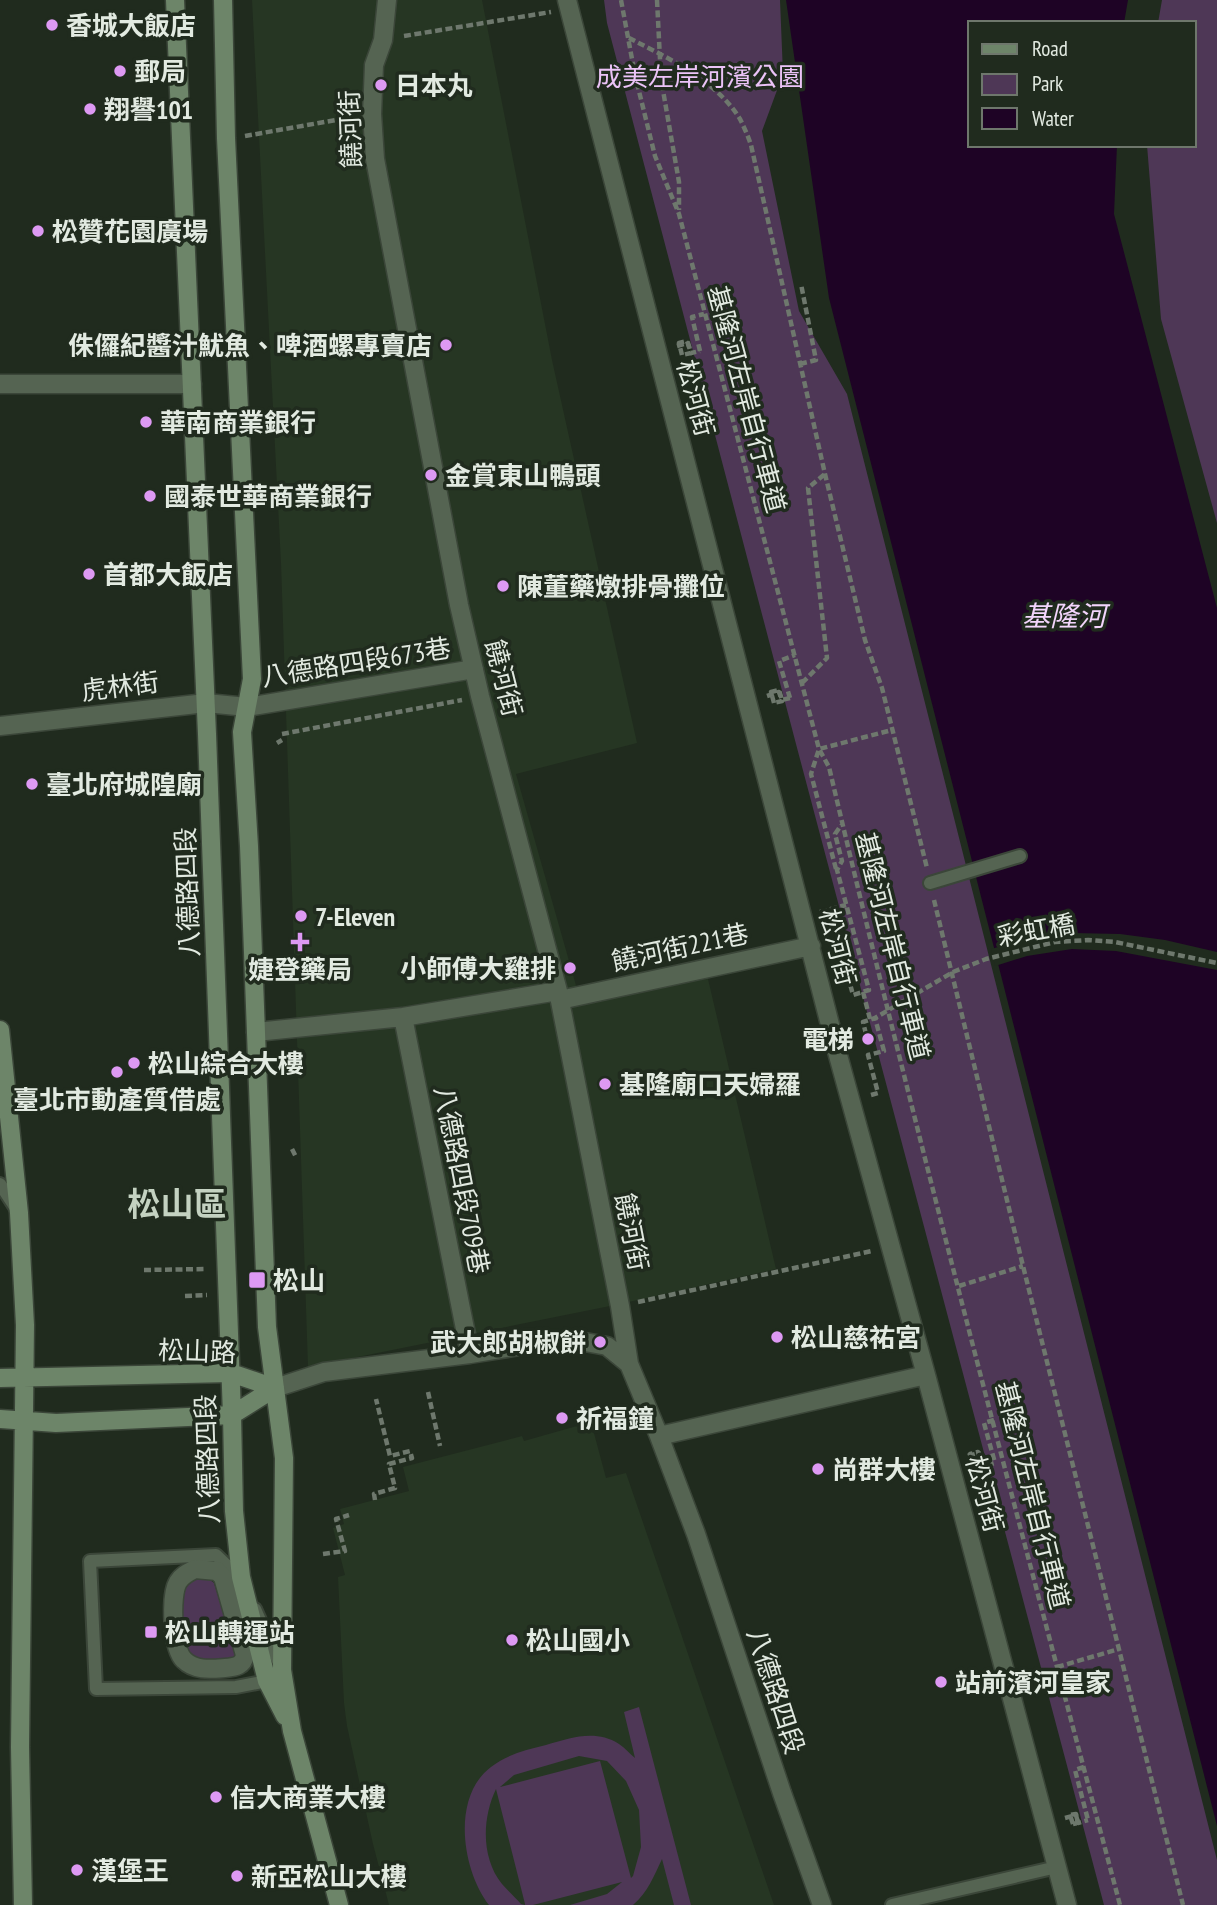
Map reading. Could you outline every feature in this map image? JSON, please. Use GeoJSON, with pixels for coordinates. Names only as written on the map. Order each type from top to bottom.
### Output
{"type":"FeatureCollection","features":[{"type":"Feature","properties":{"kind":"main road","name":"八德路四段"},"geometry":{"type":"LineString","coordinates":[[175,0],[206,703],[231,1373],[234,1511],[232,1577],[267,1681],[292,1731]]}},
{"type":"Feature","properties":{"kind":"main road","name":"八德路四段"},"geometry":{"type":"LineString","coordinates":[[223,0],[226,138],[252,679],[242,732],[267,1327],[284,1458],[282,1670],[292,1731],[339,1905]]}},
{"type":"Feature","properties":{"kind":"main road"},"geometry":{"type":"LineString","coordinates":[[0,1030],[19,1213],[25,1325],[20,1747],[23,1905]]}},
{"type":"Feature","properties":{"kind":"main road","name":"松山路"},"geometry":{"type":"LineString","coordinates":[[0,1378],[231,1373],[275,1388]]}},
{"type":"Feature","properties":{"kind":"main road","name":"松山路"},"geometry":{"type":"LineString","coordinates":[[0,1419],[56,1423],[232,1415],[275,1388]]}},
{"type":"Feature","properties":{"kind":"street","name":"饒河街"},"geometry":{"type":"LineString","coordinates":[[387,0],[383,40],[374,65],[372,114],[375,159],[398,291],[459,605],[480,696],[559,995],[629,1364]]}},
{"type":"Feature","properties":{"kind":"street","name":"松河街"},"geometry":{"type":"LineString","coordinates":[[568,4],[836,1048],[1067,1905]]}},
{"type":"Feature","properties":{"kind":"street"},"geometry":{"type":"LineString","coordinates":[[0,384],[192,384]]}},
{"type":"Feature","properties":{"kind":"street","name":"八德路四段673巷"},"geometry":{"type":"LineString","coordinates":[[247,707],[474,669]]}},
{"type":"Feature","properties":{"kind":"street","name":"虎林街"},"geometry":{"type":"LineString","coordinates":[[0,726],[206,703],[247,707]]}},
{"type":"Feature","properties":{"kind":"street","name":"饒河街221巷"},"geometry":{"type":"LineString","coordinates":[[559,995],[811,946]]}},
{"type":"Feature","properties":{"kind":"street"},"geometry":{"type":"LineString","coordinates":[[256,1032],[403,1017],[559,995]]}},
{"type":"Feature","properties":{"kind":"street","name":"八德路四段709巷"},"geometry":{"type":"LineString","coordinates":[[403,1017],[470,1354]]}},
{"type":"Feature","properties":{"kind":"street"},"geometry":{"type":"LineString","coordinates":[[275,1388],[324,1372],[550,1341],[574,1340],[607,1346],[629,1364]]}},
{"type":"Feature","properties":{"kind":"street","name":"八德路四段"},"geometry":{"type":"LineString","coordinates":[[629,1364],[696,1534],[822,1905]]}},
{"type":"Feature","properties":{"kind":"street"},"geometry":{"type":"LineString","coordinates":[[659,1436],[926,1375]]}},
{"type":"Feature","properties":{"kind":"street"},"geometry":{"type":"LineString","coordinates":[[195,1569],[217,1570],[232,1577],[244,1659],[240,1665],[234,1667],[206,1669],[191,1665],[182,1658],[176,1644],[174,1593],[178,1582],[186,1573],[195,1569]]}},
{"type":"Feature","properties":{"kind":"lane"},"geometry":{"type":"LineString","coordinates":[[930,883],[1020,856]]}},
{"type":"Feature","properties":{"kind":"lane"},"geometry":{"type":"LineString","coordinates":[[0,1184],[19,1213]]}},
{"type":"Feature","properties":{"kind":"lane"},"geometry":{"type":"LineString","coordinates":[[267,1681],[236,1687],[96,1689],[90,1561],[216,1555],[232,1577],[282,1670]]}},
{"type":"Feature","properties":{"kind":"lane"},"geometry":{"type":"LineString","coordinates":[[892,1905],[1057,1867]]}},
{"type":"Feature","properties":{"kind":"path","name":"基隆河左岸自行車道"},"geometry":{"type":"LineString","coordinates":[[621,0],[635,75],[655,156],[679,214],[819,749],[829,767],[959,1286],[1120,1905]]}},
{"type":"Feature","properties":{"kind":"path"},"geometry":{"type":"LineString","coordinates":[[657,0],[661,79],[680,182],[679,214]]}},
{"type":"Feature","properties":{"kind":"path"},"geometry":{"type":"LineString","coordinates":[[383,40],[568,4]]}},
{"type":"Feature","properties":{"kind":"path"},"geometry":{"type":"LineString","coordinates":[[629,38],[660,53],[713,87],[739,118],[751,145],[864,640],[882,688],[1183,1905]]}},
{"type":"Feature","properties":{"kind":"path"},"geometry":{"type":"LineString","coordinates":[[226,138],[372,114]]}},
{"type":"Feature","properties":{"kind":"path"},"geometry":{"type":"LineString","coordinates":[[800,364],[816,360],[801,284]]}},
{"type":"Feature","properties":{"kind":"path"},"geometry":{"type":"LineString","coordinates":[[676,346],[688,343],[691,354],[682,355],[679,343],[687,341],[691,353],[700,351],[692,317],[704,314]]}},
{"type":"Feature","properties":{"kind":"path"},"geometry":{"type":"LineString","coordinates":[[802,683],[827,658],[808,488],[825,474]]}},
{"type":"Feature","properties":{"kind":"path"},"geometry":{"type":"LineString","coordinates":[[766,696],[779,692],[782,701],[774,703],[771,692],[779,690],[782,700],[790,698],[779,661],[795,655]]}},
{"type":"Feature","properties":{"kind":"path"},"geometry":{"type":"LineString","coordinates":[[281,739],[480,696]]}},
{"type":"Feature","properties":{"kind":"path"},"geometry":{"type":"LineString","coordinates":[[839,943],[853,995],[869,990],[811,774],[819,749],[892,730]]}},
{"type":"Feature","properties":{"kind":"path"},"geometry":{"type":"LineString","coordinates":[[837,870],[842,861],[835,834],[843,824]]}},
{"type":"Feature","properties":{"kind":"path","name":"彩虹橋"},"geometry":{"type":"LineString","coordinates":[[872,1019],[953,972],[986,959],[1055,942],[1115,942],[1217,963]]}},
{"type":"Feature","properties":{"kind":"path"},"geometry":{"type":"LineString","coordinates":[[863,992],[884,1051],[868,1055],[878,1093],[871,1095]]}},
{"type":"Feature","properties":{"kind":"path"},"geometry":{"type":"LineString","coordinates":[[866,1034],[863,1021],[872,1019]]}},
{"type":"Feature","properties":{"kind":"path"},"geometry":{"type":"LineString","coordinates":[[292,1150],[296,1157]]}},
{"type":"Feature","properties":{"kind":"path"},"geometry":{"type":"LineString","coordinates":[[620,1306],[869,1252]]}},
{"type":"Feature","properties":{"kind":"path"},"geometry":{"type":"LineString","coordinates":[[959,1286],[1023,1266]]}},
{"type":"Feature","properties":{"kind":"path"},"geometry":{"type":"LineString","coordinates":[[144,1270],[206,1269]]}},
{"type":"Feature","properties":{"kind":"path"},"geometry":{"type":"LineString","coordinates":[[186,1296],[207,1295]]}},
{"type":"Feature","properties":{"kind":"path"},"geometry":{"type":"LineString","coordinates":[[428,1392],[440,1446]]}},
{"type":"Feature","properties":{"kind":"path"},"geometry":{"type":"LineString","coordinates":[[376,1399],[390,1456],[410,1451],[412,1458],[389,1464],[395,1488],[374,1494],[376,1500]]}},
{"type":"Feature","properties":{"kind":"path"},"geometry":{"type":"LineString","coordinates":[[967,1457],[979,1453],[982,1465],[975,1468],[970,1454],[978,1452],[981,1459],[983,1466],[995,1462],[984,1423],[994,1420]]}},
{"type":"Feature","properties":{"kind":"path"},"geometry":{"type":"LineString","coordinates":[[323,1554],[345,1551],[336,1518],[349,1515]]}},
{"type":"Feature","properties":{"kind":"path"},"geometry":{"type":"LineString","coordinates":[[1057,1667],[1119,1649]]}},
{"type":"Feature","properties":{"kind":"path"},"geometry":{"type":"LineString","coordinates":[[1064,1818],[1076,1815],[1078,1823],[1073,1824],[1070,1815],[1076,1814],[1078,1823],[1088,1820],[1075,1770],[1084,1767]]}},
{"type":"Feature","properties":{"kind":"shaded area"},"geometry":{"type":"Polygon","coordinates":[[[252,0],[482,0],[552,360],[637,743],[516,774],[579,996],[708,979],[776,1269],[615,1305],[308,1367],[281,563],[252,0]]]}},
{"type":"Feature","properties":{"kind":"shaded area","name":"松山國小"},"geometry":{"type":"Polygon","coordinates":[[[591,1422],[606,1478],[626,1473],[774,1905],[389,1905],[373,1844],[344,1703],[338,1577],[345,1575],[333,1528],[344,1524],[340,1509],[409,1491],[403,1467],[522,1436],[524,1441],[591,1422]]]}},
{"type":"Feature","properties":{"kind":"green space","name":"成美左岸河濱公園"},"geometry":{"type":"Polygon","coordinates":[[[604,0],[780,0],[783,74],[762,131],[799,311],[847,394],[1217,1860],[1217,1905],[1104,1905],[796,744],[607,23],[604,0]]]}},
{"type":"Feature","properties":{"kind":"green space"},"geometry":{"type":"Polygon","coordinates":[[[1162,0],[1217,0],[1217,523],[1161,319],[1147,147],[1196,147],[1196,21],[1158,21],[1162,0]]]}},
{"type":"Feature","properties":{"kind":"green space"},"geometry":{"type":"Polygon","coordinates":[[[196,1579],[209,1579],[214,1583],[234,1647],[236,1658],[232,1661],[205,1661],[188,1653],[181,1603],[183,1590],[196,1579]]]}},
{"type":"Feature","properties":{"kind":"green space"},"geometry":{"type":"Polygon","coordinates":[[[639,1707],[691,1905],[674,1905],[662,1859],[647,1889],[633,1905],[570,1905],[607,1894],[622,1882],[533,1905],[525,1905],[489,1905],[472,1873],[465,1834],[470,1796],[478,1780],[491,1767],[511,1756],[583,1736],[610,1739],[635,1758],[624,1712],[639,1707]],[[579,1756],[514,1775],[500,1787],[600,1761],[631,1878],[641,1847],[639,1810],[626,1781],[607,1761],[579,1756]],[[496,1789],[486,1825],[487,1850],[495,1874],[521,1904],[525,1905],[496,1789]]]}},
{"type":"Feature","properties":{"kind":"water","name":"基隆河"},"geometry":{"type":"Polygon","coordinates":[[[786,0],[1128,0],[1124,21],[968,21],[968,147],[1117,147],[1114,214],[1217,608],[1217,1826],[829,298],[786,0]]]}},
{"type":"Feature","properties":{"kind":"pier"},"geometry":{"type":"Polygon","coordinates":[[[1073,933],[1120,934],[1165,940],[1217,952],[1217,970],[1116,951],[1072,949],[1027,956],[995,966],[991,949],[1027,939],[1073,933]]]}},
{"type":"Feature","properties":{"kind":"place","name":"香城大飯店"},"geometry":{"type":"Point","coordinates":[52,25]}},
{"type":"Feature","properties":{"kind":"place","name":"郵局"},"geometry":{"type":"Point","coordinates":[120,71]}},
{"type":"Feature","properties":{"kind":"place","name":"日本丸"},"geometry":{"type":"Point","coordinates":[381,85]}},
{"type":"Feature","properties":{"kind":"place","name":"翔譽101"},"geometry":{"type":"Point","coordinates":[90,109]}},
{"type":"Feature","properties":{"kind":"place","name":"松贊花園廣場"},"geometry":{"type":"Point","coordinates":[38,231]}},
{"type":"Feature","properties":{"kind":"place","name":"侏儸紀醬汁魷魚、啤酒螺專賣店"},"geometry":{"type":"Point","coordinates":[446,345]}},
{"type":"Feature","properties":{"kind":"place","name":"華南商業銀行"},"geometry":{"type":"Point","coordinates":[146,422]}},
{"type":"Feature","properties":{"kind":"place","name":"金賞東山鴨頭"},"geometry":{"type":"Point","coordinates":[431,475]}},
{"type":"Feature","properties":{"kind":"place","name":"國泰世華商業銀行"},"geometry":{"type":"Point","coordinates":[150,496]}},
{"type":"Feature","properties":{"kind":"place","name":"首都大飯店"},"geometry":{"type":"Point","coordinates":[89,574]}},
{"type":"Feature","properties":{"kind":"place","name":"陳董藥燉排骨攤位"},"geometry":{"type":"Point","coordinates":[503,586]}},
{"type":"Feature","properties":{"kind":"place","name":"臺北府城隍廟"},"geometry":{"type":"Point","coordinates":[32,784]}},
{"type":"Feature","properties":{"kind":"place","name":"7-Eleven"},"geometry":{"type":"Point","coordinates":[301,916]}},
{"type":"Feature","properties":{"kind":"place","name":"婕登藥局"},"geometry":{"type":"Point","coordinates":[300,942]}},
{"type":"Feature","properties":{"kind":"place","name":"小師傅大雞排"},"geometry":{"type":"Point","coordinates":[570,968]}},
{"type":"Feature","properties":{"kind":"place","name":"電梯"},"geometry":{"type":"Point","coordinates":[868,1039]}},
{"type":"Feature","properties":{"kind":"place","name":"松山綜合大樓"},"geometry":{"type":"Point","coordinates":[134,1063]}},
{"type":"Feature","properties":{"kind":"place","name":"臺北市動產質借處"},"geometry":{"type":"Point","coordinates":[117,1072]}},
{"type":"Feature","properties":{"kind":"place","name":"基隆廟口天婦羅"},"geometry":{"type":"Point","coordinates":[605,1084]}},
{"type":"Feature","properties":{"kind":"place","name":"松山"},"geometry":{"type":"Point","coordinates":[257,1280]}},
{"type":"Feature","properties":{"kind":"place","name":"松山慈祐宮"},"geometry":{"type":"Point","coordinates":[777,1337]}},
{"type":"Feature","properties":{"kind":"place","name":"武大郎胡椒餅"},"geometry":{"type":"Point","coordinates":[600,1342]}},
{"type":"Feature","properties":{"kind":"place","name":"祈福鐘"},"geometry":{"type":"Point","coordinates":[562,1418]}},
{"type":"Feature","properties":{"kind":"place","name":"尚群大樓"},"geometry":{"type":"Point","coordinates":[818,1469]}},
{"type":"Feature","properties":{"kind":"place","name":"松山轉運站"},"geometry":{"type":"Point","coordinates":[151,1632]}},
{"type":"Feature","properties":{"kind":"place","name":"松山國小"},"geometry":{"type":"Point","coordinates":[512,1640]}},
{"type":"Feature","properties":{"kind":"place","name":"站前濱河皇家"},"geometry":{"type":"Point","coordinates":[941,1682]}},
{"type":"Feature","properties":{"kind":"place","name":"信大商業大樓"},"geometry":{"type":"Point","coordinates":[216,1797]}},
{"type":"Feature","properties":{"kind":"place","name":"漢堡王"},"geometry":{"type":"Point","coordinates":[77,1870]}},
{"type":"Feature","properties":{"kind":"place","name":"新亞松山大樓"},"geometry":{"type":"Point","coordinates":[237,1876]}},
{"type":"Feature","properties":{"kind":"district","name":"松山區"},"geometry":{"type":"Point","coordinates":[177,1203]}}]}
